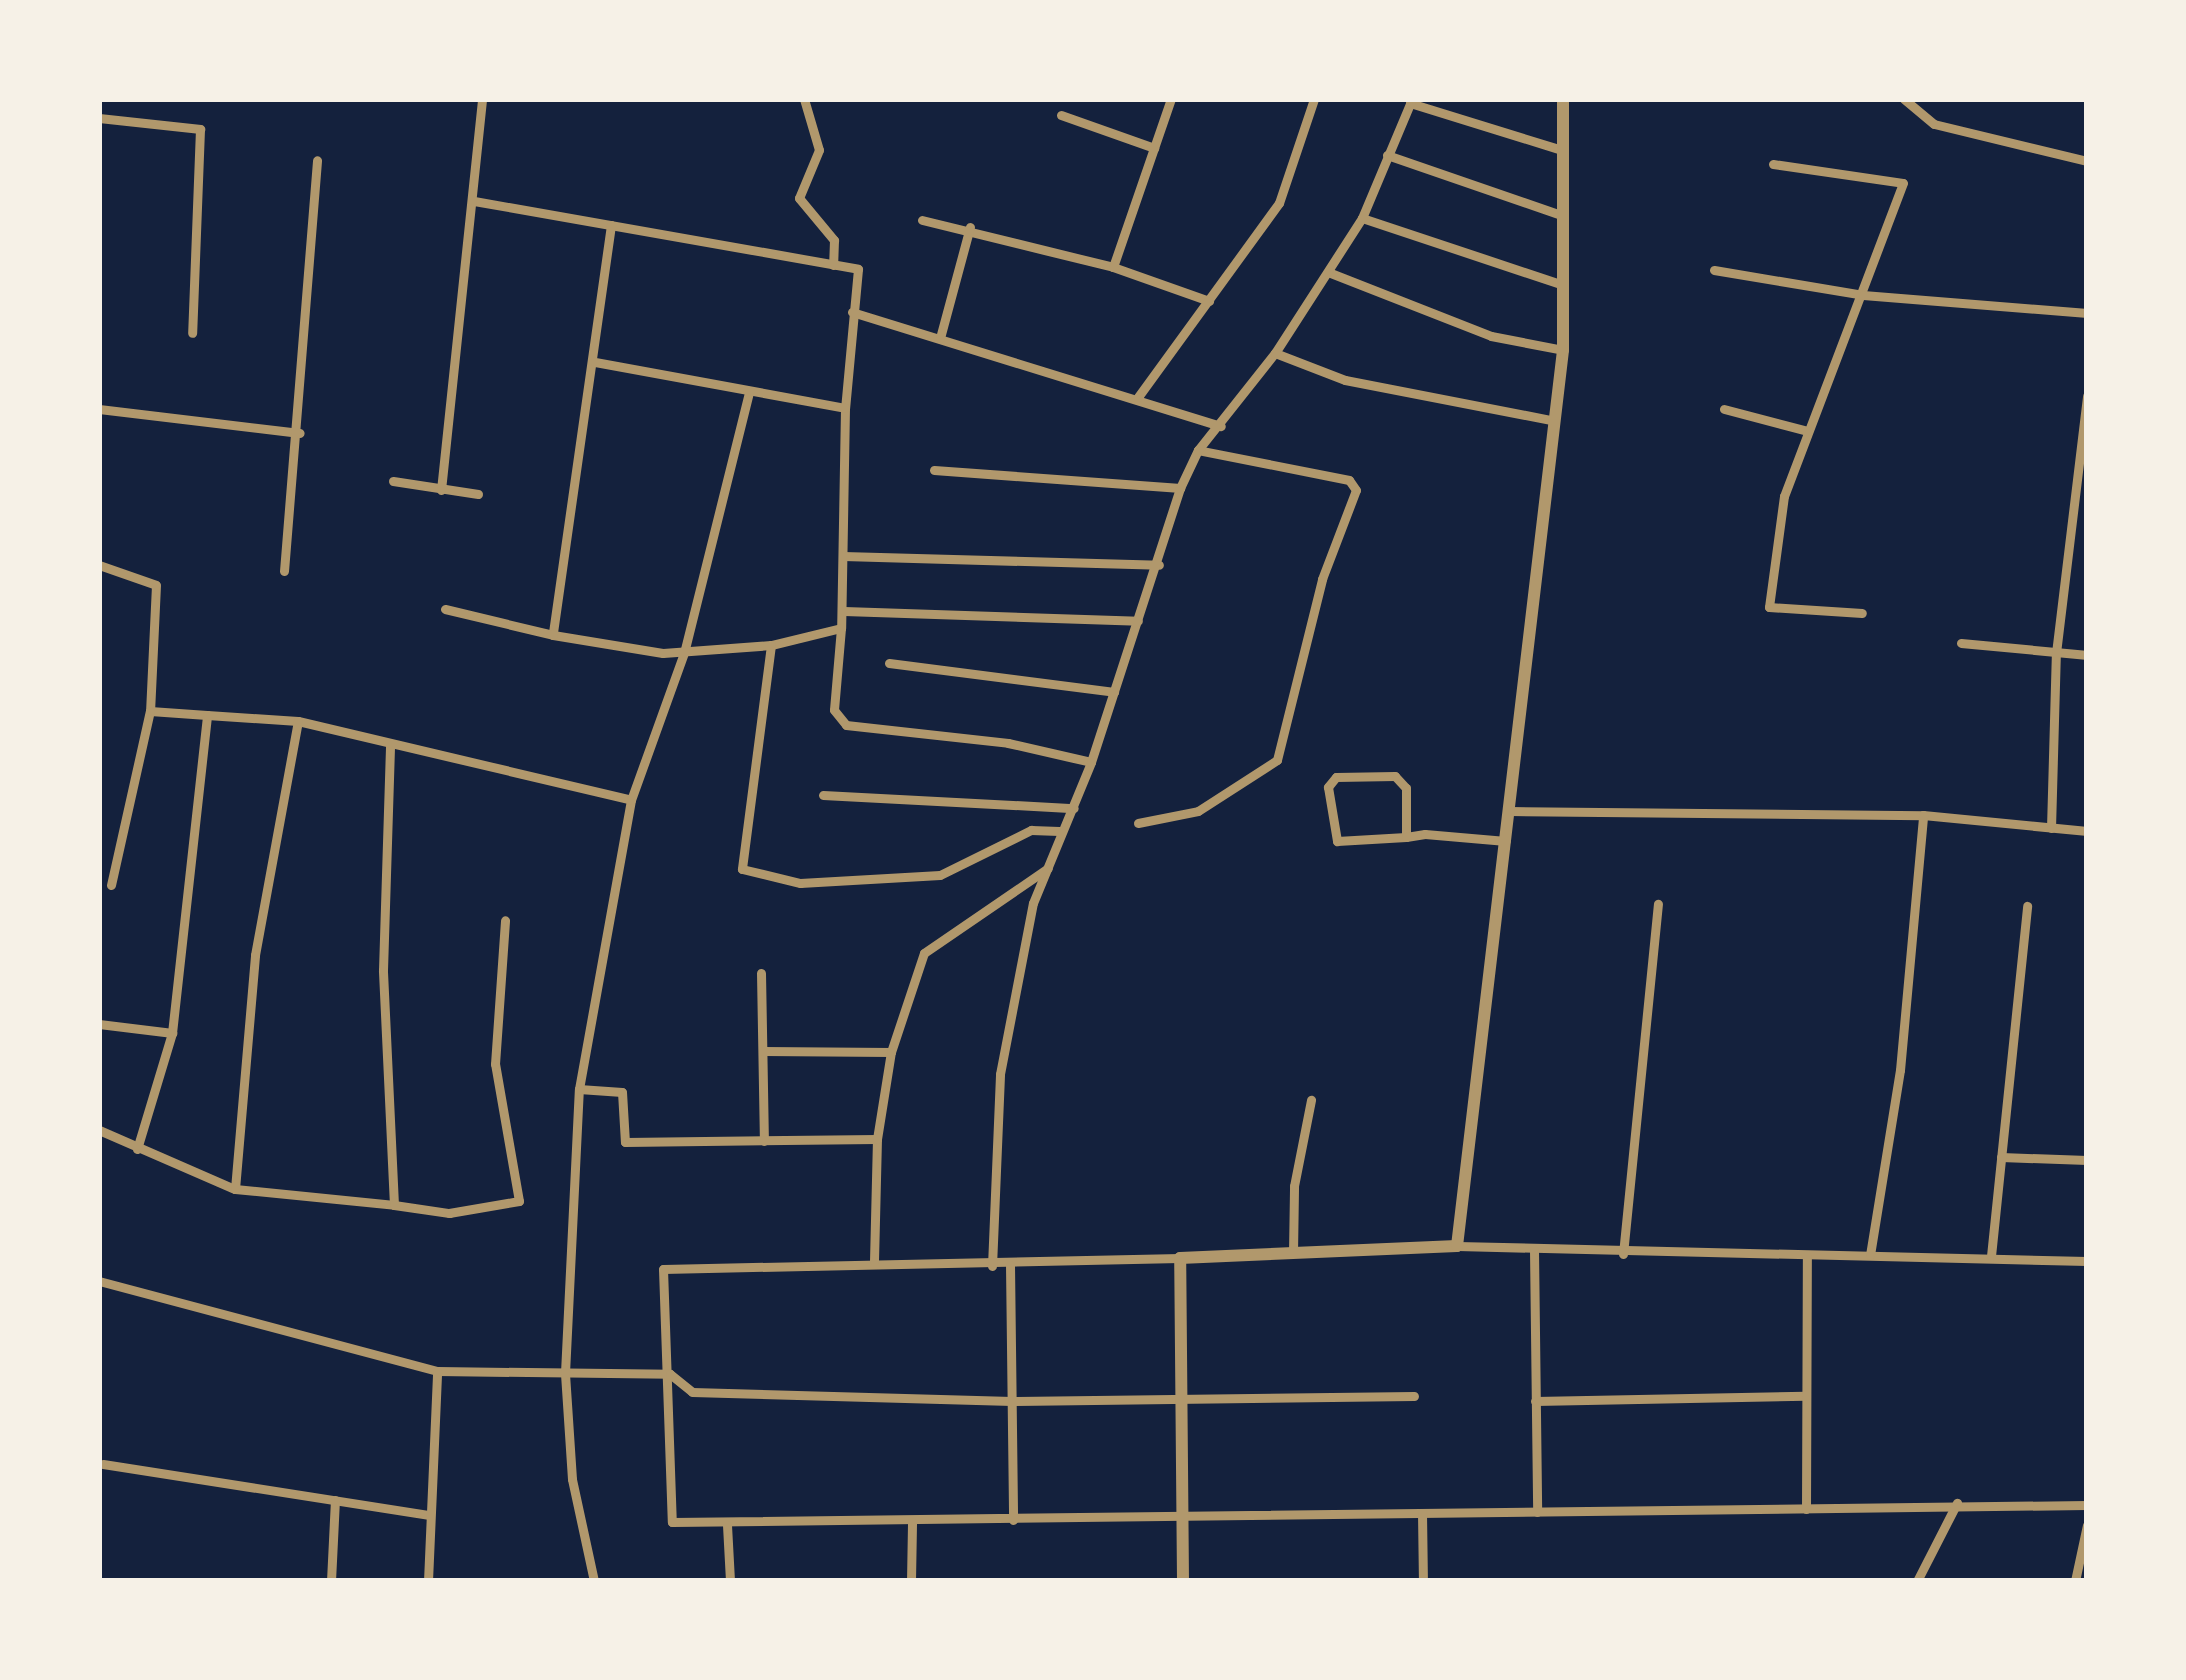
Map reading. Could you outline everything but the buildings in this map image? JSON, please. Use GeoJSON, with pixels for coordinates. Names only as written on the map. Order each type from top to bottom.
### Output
{"type":"FeatureCollection","features":[{"type":"Feature","properties":{"kind":"street"},"geometry":{"type":"LineString","coordinates":[[440,490],[482,99]]}},
{"type":"Feature","properties":{"kind":"street"},"geometry":{"type":"LineString","coordinates":[[804,99],[819,150],[799,198],[834,239],[833,265]]}},
{"type":"Feature","properties":{"kind":"street"},"geometry":{"type":"LineString","coordinates":[[1113,267],[1172,99]]}},
{"type":"Feature","properties":{"kind":"street"},"geometry":{"type":"LineString","coordinates":[[1138,397],[1279,203],[1314,99]]}},
{"type":"Feature","properties":{"kind":"street"},"geometry":{"type":"LineString","coordinates":[[1457,1246],[1563,350],[1558,214],[1563,99]]}},
{"type":"Feature","properties":{"kind":"street"},"geometry":{"type":"LineString","coordinates":[[1904,99],[1934,124],[2087,161]]}},
{"type":"Feature","properties":{"kind":"street"},"geometry":{"type":"LineString","coordinates":[[992,1266],[1000,1074],[1033,903],[1059,831],[1075,808],[1159,565],[1180,488],[1198,450],[1275,353],[1362,218],[1411,101],[1559,149]]}},
{"type":"Feature","properties":{"kind":"street"},"geometry":{"type":"LineString","coordinates":[[1061,116],[1154,148]]}},
{"type":"Feature","properties":{"kind":"street"},"geometry":{"type":"LineString","coordinates":[[99,118],[200,129],[192,333]]}},
{"type":"Feature","properties":{"kind":"street"},"geometry":{"type":"LineString","coordinates":[[1387,155],[1558,214]]}},
{"type":"Feature","properties":{"kind":"street"},"geometry":{"type":"LineString","coordinates":[[284,571],[300,434],[317,160]]}},
{"type":"Feature","properties":{"kind":"street"},"geometry":{"type":"LineString","coordinates":[[1773,164],[1903,183],[1784,496],[1769,607],[1862,614]]}},
{"type":"Feature","properties":{"kind":"street"},"geometry":{"type":"LineString","coordinates":[[474,201],[858,269],[844,408],[844,611],[834,710],[847,725],[1008,743],[1091,762]]}},
{"type":"Feature","properties":{"kind":"street"},"geometry":{"type":"LineString","coordinates":[[1362,218],[1560,284]]}},
{"type":"Feature","properties":{"kind":"street"},"geometry":{"type":"LineString","coordinates":[[922,220],[970,227],[1113,267],[1209,301]]}},
{"type":"Feature","properties":{"kind":"street"},"geometry":{"type":"LineString","coordinates":[[553,635],[611,225]]}},
{"type":"Feature","properties":{"kind":"street"},"geometry":{"type":"LineString","coordinates":[[940,338],[970,227]]}},
{"type":"Feature","properties":{"kind":"street"},"geometry":{"type":"LineString","coordinates":[[1714,270],[1863,295],[2087,313]]}},
{"type":"Feature","properties":{"kind":"street"},"geometry":{"type":"LineString","coordinates":[[1328,272],[1491,336],[1563,350]]}},
{"type":"Feature","properties":{"kind":"street"},"geometry":{"type":"LineString","coordinates":[[852,312],[1221,426]]}},
{"type":"Feature","properties":{"kind":"street"},"geometry":{"type":"LineString","coordinates":[[1275,353],[1345,380],[1555,422]]}},
{"type":"Feature","properties":{"kind":"street"},"geometry":{"type":"LineString","coordinates":[[595,362],[844,408]]}},
{"type":"Feature","properties":{"kind":"street"},"geometry":{"type":"LineString","coordinates":[[594,1581],[572,1479],[565,1373],[579,1089],[631,800],[684,653],[749,392]]}},
{"type":"Feature","properties":{"kind":"street"},"geometry":{"type":"LineString","coordinates":[[2051,828],[2056,653],[2084,456],[2087,396]]}},
{"type":"Feature","properties":{"kind":"street"},"geometry":{"type":"LineString","coordinates":[[99,409],[300,434]]}},
{"type":"Feature","properties":{"kind":"street"},"geometry":{"type":"LineString","coordinates":[[1724,409],[1808,431]]}},
{"type":"Feature","properties":{"kind":"street"},"geometry":{"type":"LineString","coordinates":[[1138,823],[1198,811],[1277,760],[1322,579],[1356,490],[1349,479],[1198,450]]}},
{"type":"Feature","properties":{"kind":"street"},"geometry":{"type":"LineString","coordinates":[[934,470],[1180,488]]}},
{"type":"Feature","properties":{"kind":"street"},"geometry":{"type":"LineString","coordinates":[[393,482],[478,494]]}},
{"type":"Feature","properties":{"kind":"street"},"geometry":{"type":"LineString","coordinates":[[843,556],[1159,565]]}},
{"type":"Feature","properties":{"kind":"street"},"geometry":{"type":"LineString","coordinates":[[99,565],[156,585],[150,711],[111,885]]}},
{"type":"Feature","properties":{"kind":"street"},"geometry":{"type":"LineString","coordinates":[[445,609],[553,635],[684,653],[771,645],[841,628]]}},
{"type":"Feature","properties":{"kind":"street"},"geometry":{"type":"LineString","coordinates":[[844,611],[1138,621]]}},
{"type":"Feature","properties":{"kind":"street"},"geometry":{"type":"LineString","coordinates":[[1961,643],[2087,655]]}},
{"type":"Feature","properties":{"kind":"street"},"geometry":{"type":"LineString","coordinates":[[771,645],[742,869],[800,883],[940,875],[1031,830],[1059,831]]}},
{"type":"Feature","properties":{"kind":"street"},"geometry":{"type":"LineString","coordinates":[[889,663],[1114,692]]}},
{"type":"Feature","properties":{"kind":"street"},"geometry":{"type":"LineString","coordinates":[[150,711],[298,721],[390,745],[504,764],[631,800]]}},
{"type":"Feature","properties":{"kind":"street"},"geometry":{"type":"LineString","coordinates":[[137,1149],[172,1033],[207,715]]}},
{"type":"Feature","properties":{"kind":"street"},"geometry":{"type":"LineString","coordinates":[[235,1189],[255,955],[298,721]]}},
{"type":"Feature","properties":{"kind":"street"},"geometry":{"type":"LineString","coordinates":[[390,745],[383,970],[394,1205]]}},
{"type":"Feature","properties":{"kind":"street"},"geometry":{"type":"LineString","coordinates":[[1406,837],[1406,788],[1384,773],[1336,777],[1328,787],[1337,842],[1406,837],[1506,842]]}},
{"type":"Feature","properties":{"kind":"street"},"geometry":{"type":"LineString","coordinates":[[823,795],[1075,808]]}},
{"type":"Feature","properties":{"kind":"street"},"geometry":{"type":"LineString","coordinates":[[1510,811],[1923,815],[2087,831]]}},
{"type":"Feature","properties":{"kind":"street"},"geometry":{"type":"LineString","coordinates":[[1870,1256],[1900,1070],[1923,815]]}},
{"type":"Feature","properties":{"kind":"street"},"geometry":{"type":"LineString","coordinates":[[874,1261],[878,1139],[891,1052],[924,953],[1048,868]]}},
{"type":"Feature","properties":{"kind":"street"},"geometry":{"type":"LineString","coordinates":[[1623,1254],[1658,904]]}},
{"type":"Feature","properties":{"kind":"street"},"geometry":{"type":"LineString","coordinates":[[1991,1256],[2027,906]]}},
{"type":"Feature","properties":{"kind":"street"},"geometry":{"type":"LineString","coordinates":[[99,1130],[235,1189],[449,1213],[519,1201],[495,1064],[505,920]]}},
{"type":"Feature","properties":{"kind":"street"},"geometry":{"type":"LineString","coordinates":[[761,973],[764,1142]]}},
{"type":"Feature","properties":{"kind":"street"},"geometry":{"type":"LineString","coordinates":[[99,1024],[172,1033]]}},
{"type":"Feature","properties":{"kind":"street"},"geometry":{"type":"LineString","coordinates":[[763,1051],[891,1052]]}},
{"type":"Feature","properties":{"kind":"street"},"geometry":{"type":"LineString","coordinates":[[579,1089],[622,1092],[625,1142],[878,1139]]}},
{"type":"Feature","properties":{"kind":"street"},"geometry":{"type":"LineString","coordinates":[[1293,1253],[1294,1186],[1311,1100]]}},
{"type":"Feature","properties":{"kind":"street"},"geometry":{"type":"LineString","coordinates":[[2001,1157],[2087,1160]]}},
{"type":"Feature","properties":{"kind":"street"},"geometry":{"type":"LineString","coordinates":[[2087,1261],[1623,1254],[1457,1246],[992,1266],[874,1261],[663,1269],[672,1522],[727,1526],[1957,1503],[2087,1505]]}},
{"type":"Feature","properties":{"kind":"street"},"geometry":{"type":"LineString","coordinates":[[1534,1250],[1537,1512]]}},
{"type":"Feature","properties":{"kind":"street"},"geometry":{"type":"LineString","coordinates":[[1806,1508],[1808,1256]]}},
{"type":"Feature","properties":{"kind":"street"},"geometry":{"type":"LineString","coordinates":[[1180,1258],[1183,1581]]}},
{"type":"Feature","properties":{"kind":"street"},"geometry":{"type":"LineString","coordinates":[[1010,1265],[1013,1520]]}},
{"type":"Feature","properties":{"kind":"street"},"geometry":{"type":"LineString","coordinates":[[99,1281],[437,1371],[670,1374],[692,1392],[1012,1401],[1414,1396]]}},
{"type":"Feature","properties":{"kind":"street"},"geometry":{"type":"LineString","coordinates":[[428,1581],[437,1371]]}},
{"type":"Feature","properties":{"kind":"street"},"geometry":{"type":"LineString","coordinates":[[1535,1401],[1805,1396]]}},
{"type":"Feature","properties":{"kind":"street"},"geometry":{"type":"LineString","coordinates":[[103,1464],[428,1515]]}},
{"type":"Feature","properties":{"kind":"street"},"geometry":{"type":"LineString","coordinates":[[331,1581],[335,1500]]}},
{"type":"Feature","properties":{"kind":"street"},"geometry":{"type":"LineString","coordinates":[[1917,1581],[1957,1503]]}},
{"type":"Feature","properties":{"kind":"street"},"geometry":{"type":"LineString","coordinates":[[1421,1514],[1423,1581]]}},
{"type":"Feature","properties":{"kind":"street"},"geometry":{"type":"LineString","coordinates":[[911,1581],[912,1522]]}},
{"type":"Feature","properties":{"kind":"street"},"geometry":{"type":"LineString","coordinates":[[2075,1581],[2087,1525]]}},
{"type":"Feature","properties":{"kind":"street"},"geometry":{"type":"LineString","coordinates":[[727,1526],[730,1581]]}}]}
